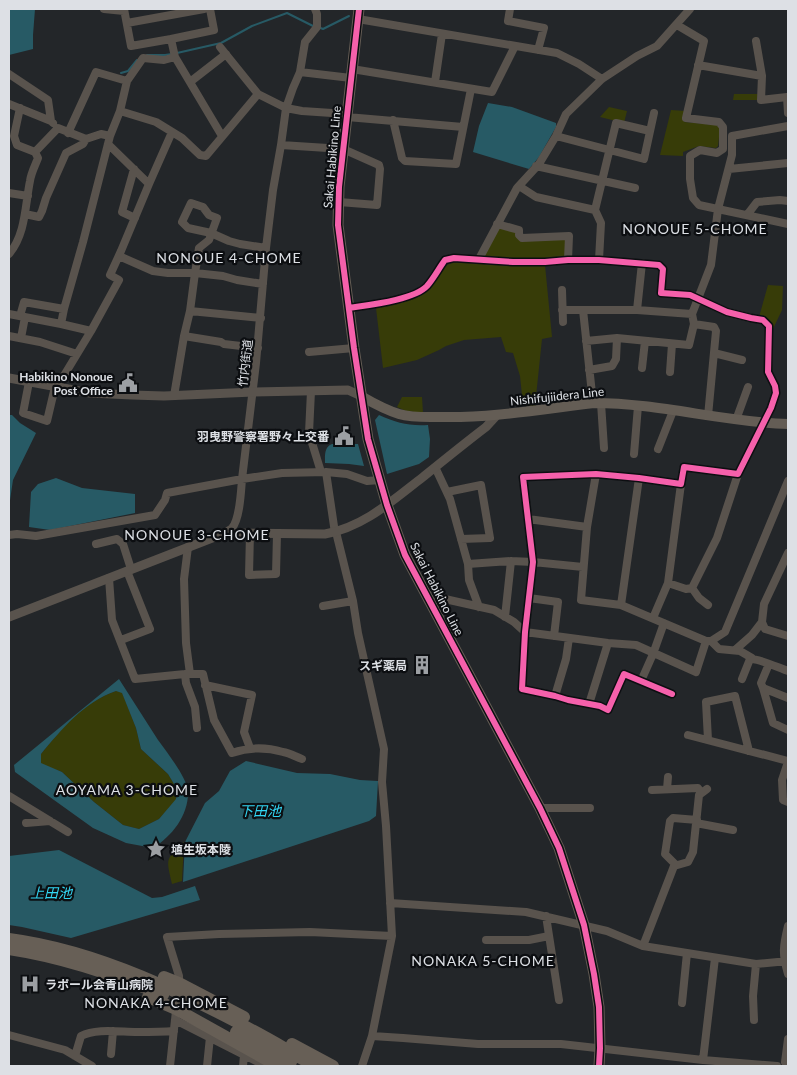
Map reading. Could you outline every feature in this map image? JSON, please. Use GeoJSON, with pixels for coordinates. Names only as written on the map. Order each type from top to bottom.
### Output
{"type":"FeatureCollection","features":[{"type":"Feature","properties":{"kind":"highway"},"geometry":{"type":"LineString","coordinates":[[9,939],[66,950],[81,950],[101,954],[138,966],[177,1001],[273,1066]]}},
{"type":"Feature","properties":{"kind":"highway"},"geometry":{"type":"LineString","coordinates":[[9,949],[72,962],[129,980],[315,1066]]}},
{"type":"Feature","properties":{"kind":"highway"},"geometry":{"type":"LineString","coordinates":[[177,1001],[226,1007],[333,1066]]}},
{"type":"Feature","properties":{"kind":"highway"},"geometry":{"type":"LineString","coordinates":[[264,1042],[297,1066]]}},
{"type":"Feature","properties":{"kind":"main road","name":"Sakai Habikino Line"},"geometry":{"type":"LineString","coordinates":[[358,14],[343,149],[338,225],[368,440],[387,505],[406,555],[560,848],[584,925],[594,974],[599,1007],[599,1066]]}},
{"type":"Feature","properties":{"kind":"main road","name":"Nishifujiidera Line"},"geometry":{"type":"LineString","coordinates":[[361,396],[388,410],[416,417],[497,415],[597,403],[638,406],[762,424],[788,424]]}},
{"type":"Feature","properties":{"kind":"street"},"geometry":{"type":"LineString","coordinates":[[104,9],[124,10],[131,46],[214,30],[210,9]]}},
{"type":"Feature","properties":{"kind":"street"},"geometry":{"type":"LineString","coordinates":[[127,23],[204,9]]}},
{"type":"Feature","properties":{"kind":"street","name":"竹内街道"},"geometry":{"type":"LineString","coordinates":[[225,533],[233,527],[241,497],[258,348],[266,248],[286,108],[300,72],[305,42],[317,27],[317,14],[314,9]]}},
{"type":"Feature","properties":{"kind":"street"},"geometry":{"type":"LineString","coordinates":[[509,9],[508,21],[544,28],[538,50]]}},
{"type":"Feature","properties":{"kind":"street"},"geometry":{"type":"LineString","coordinates":[[478,259],[519,186],[536,166],[556,136],[566,114],[602,79],[637,56],[658,46],[690,9]]}},
{"type":"Feature","properties":{"kind":"street"},"geometry":{"type":"LineString","coordinates":[[358,14],[442,34],[557,53],[602,79]]}},
{"type":"Feature","properties":{"kind":"street"},"geometry":{"type":"LineString","coordinates":[[676,25],[704,41],[686,118],[719,122],[723,127],[723,149],[717,153],[700,150],[690,156],[690,179],[693,198],[698,205],[788,224]]}},
{"type":"Feature","properties":{"kind":"street"},"geometry":{"type":"LineString","coordinates":[[435,82],[442,34]]}},
{"type":"Feature","properties":{"kind":"street"},"geometry":{"type":"LineString","coordinates":[[170,39],[175,57],[222,136]]}},
{"type":"Feature","properties":{"kind":"street"},"geometry":{"type":"LineString","coordinates":[[756,41],[762,76],[761,100],[787,97],[788,113]]}},
{"type":"Feature","properties":{"kind":"street"},"geometry":{"type":"LineString","coordinates":[[300,72],[352,73],[435,82],[492,92],[515,46]]}},
{"type":"Feature","properties":{"kind":"street"},"geometry":{"type":"LineString","coordinates":[[220,47],[258,94],[286,108],[463,127]]}},
{"type":"Feature","properties":{"kind":"street"},"geometry":{"type":"LineString","coordinates":[[190,82],[226,54]]}},
{"type":"Feature","properties":{"kind":"street"},"geometry":{"type":"LineString","coordinates":[[61,324],[109,140],[120,111],[127,81],[143,58],[164,60],[175,57]]}},
{"type":"Feature","properties":{"kind":"street"},"geometry":{"type":"LineString","coordinates":[[698,66],[762,76]]}},
{"type":"Feature","properties":{"kind":"street"},"geometry":{"type":"LineString","coordinates":[[68,133],[96,72],[127,81]]}},
{"type":"Feature","properties":{"kind":"street"},"geometry":{"type":"LineString","coordinates":[[9,74],[48,100],[51,121]]}},
{"type":"Feature","properties":{"kind":"street"},"geometry":{"type":"LineString","coordinates":[[393,120],[402,158],[406,161],[456,164],[471,89]]}},
{"type":"Feature","properties":{"kind":"street"},"geometry":{"type":"LineString","coordinates":[[120,111],[156,122],[182,138],[200,155],[206,156],[258,94]]}},
{"type":"Feature","properties":{"kind":"street"},"geometry":{"type":"LineString","coordinates":[[9,104],[51,121],[58,128],[68,133],[86,139],[101,134],[109,140],[149,184]]}},
{"type":"Feature","properties":{"kind":"street"},"geometry":{"type":"LineString","coordinates":[[9,254],[15,246],[25,214],[30,180],[38,158],[35,152],[17,144],[14,136],[20,108]]}},
{"type":"Feature","properties":{"kind":"street"},"geometry":{"type":"LineString","coordinates":[[556,136],[644,158],[654,113]]}},
{"type":"Feature","properties":{"kind":"street"},"geometry":{"type":"LineString","coordinates":[[598,260],[601,223],[595,210],[616,123],[650,131]]}},
{"type":"Feature","properties":{"kind":"street"},"geometry":{"type":"LineString","coordinates":[[586,341],[617,338],[689,345],[694,324],[692,314],[711,264],[718,209],[732,155],[732,136],[788,126]]}},
{"type":"Feature","properties":{"kind":"street"},"geometry":{"type":"LineString","coordinates":[[35,152],[58,128]]}},
{"type":"Feature","properties":{"kind":"street"},"geometry":{"type":"LineString","coordinates":[[29,382],[22,413],[47,421],[56,387],[92,331],[119,280],[110,275],[172,132]]}},
{"type":"Feature","properties":{"kind":"street"},"geometry":{"type":"LineString","coordinates":[[25,214],[39,217],[66,153],[83,144],[86,139]]}},
{"type":"Feature","properties":{"kind":"street"},"geometry":{"type":"LineString","coordinates":[[281,145],[343,149],[378,165],[380,170],[377,205],[339,202]]}},
{"type":"Feature","properties":{"kind":"street"},"geometry":{"type":"LineString","coordinates":[[729,169],[788,163]]}},
{"type":"Feature","properties":{"kind":"street"},"geometry":{"type":"LineString","coordinates":[[536,166],[635,188]]}},
{"type":"Feature","properties":{"kind":"street"},"geometry":{"type":"LineString","coordinates":[[134,169],[122,212],[135,218]]}},
{"type":"Feature","properties":{"kind":"street"},"geometry":{"type":"LineString","coordinates":[[519,186],[536,197],[595,210]]}},
{"type":"Feature","properties":{"kind":"street"},"geometry":{"type":"LineString","coordinates":[[9,194],[28,196]]}},
{"type":"Feature","properties":{"kind":"street"},"geometry":{"type":"LineString","coordinates":[[747,215],[758,202],[788,201]]}},
{"type":"Feature","properties":{"kind":"street"},"geometry":{"type":"LineString","coordinates":[[174,396],[190,311],[199,248],[209,240],[211,233],[216,218],[209,215],[203,207],[191,203],[182,222],[188,228],[211,233],[240,244],[266,248]]}},
{"type":"Feature","properties":{"kind":"street"},"geometry":{"type":"LineString","coordinates":[[498,224],[519,230],[519,235],[522,238],[569,236],[568,260]]}},
{"type":"Feature","properties":{"kind":"street"},"geometry":{"type":"LineString","coordinates":[[119,256],[153,271],[223,276],[263,284]]}},
{"type":"Feature","properties":{"kind":"street"},"geometry":{"type":"LineString","coordinates":[[349,308],[393,301],[420,291],[427,286],[445,260],[454,258],[529,262],[598,260],[659,264],[663,269],[661,293],[690,295],[727,312],[764,320],[769,326],[768,372],[775,386],[776,393],[771,408],[738,474],[717,538],[692,588]]}},
{"type":"Feature","properties":{"kind":"street"},"geometry":{"type":"LineString","coordinates":[[637,310],[642,263]]}},
{"type":"Feature","properties":{"kind":"street"},"geometry":{"type":"LineString","coordinates":[[562,290],[563,322]]}},
{"type":"Feature","properties":{"kind":"street"},"geometry":{"type":"LineString","coordinates":[[21,338],[24,302],[64,309]]}},
{"type":"Feature","properties":{"kind":"street"},"geometry":{"type":"LineString","coordinates":[[562,310],[637,310],[692,314]]}},
{"type":"Feature","properties":{"kind":"street"},"geometry":{"type":"LineString","coordinates":[[583,310],[589,370],[597,403],[604,448]]}},
{"type":"Feature","properties":{"kind":"street"},"geometry":{"type":"LineString","coordinates":[[190,311],[261,318]]}},
{"type":"Feature","properties":{"kind":"street"},"geometry":{"type":"LineString","coordinates":[[9,314],[92,331]]}},
{"type":"Feature","properties":{"kind":"street"},"geometry":{"type":"LineString","coordinates":[[694,324],[714,327],[716,331],[708,416]]}},
{"type":"Feature","properties":{"kind":"street"},"geometry":{"type":"LineString","coordinates":[[9,336],[40,342],[77,354]]}},
{"type":"Feature","properties":{"kind":"street"},"geometry":{"type":"LineString","coordinates":[[184,336],[258,348]]}},
{"type":"Feature","properties":{"kind":"street"},"geometry":{"type":"LineString","coordinates":[[589,370],[612,366],[616,359],[617,338]]}},
{"type":"Feature","properties":{"kind":"street"},"geometry":{"type":"LineString","coordinates":[[642,368],[645,341]]}},
{"type":"Feature","properties":{"kind":"street"},"geometry":{"type":"LineString","coordinates":[[670,372],[672,344]]}},
{"type":"Feature","properties":{"kind":"street"},"geometry":{"type":"LineString","coordinates":[[309,352],[354,348]]}},
{"type":"Feature","properties":{"kind":"street"},"geometry":{"type":"LineString","coordinates":[[714,353],[742,360]]}},
{"type":"Feature","properties":{"kind":"street"},"geometry":{"type":"LineString","coordinates":[[9,378],[105,394],[174,396],[348,390],[361,396]]}},
{"type":"Feature","properties":{"kind":"street"},"geometry":{"type":"LineString","coordinates":[[736,420],[748,387]]}},
{"type":"Feature","properties":{"kind":"street"},"geometry":{"type":"LineString","coordinates":[[311,391],[309,433],[323,472],[384,749],[382,782],[392,936],[372,1036],[362,1066]]}},
{"type":"Feature","properties":{"kind":"street"},"geometry":{"type":"LineString","coordinates":[[634,454],[638,406]]}},
{"type":"Feature","properties":{"kind":"street"},"geometry":{"type":"LineString","coordinates":[[658,449],[673,411]]}},
{"type":"Feature","properties":{"kind":"street"},"geometry":{"type":"LineString","coordinates":[[9,617],[225,533],[325,534],[354,525],[378,512],[486,427],[497,415]]}},
{"type":"Feature","properties":{"kind":"street"},"geometry":{"type":"LineString","coordinates":[[435,467],[450,499],[468,564],[469,580],[479,607]]}},
{"type":"Feature","properties":{"kind":"street"},"geometry":{"type":"LineString","coordinates":[[653,618],[668,583],[684,467],[738,474]]}},
{"type":"Feature","properties":{"kind":"street"},"geometry":{"type":"LineString","coordinates":[[9,535],[36,536],[155,515],[165,500],[167,493],[282,473],[323,472],[347,474],[367,481],[380,480]]}},
{"type":"Feature","properties":{"kind":"street"},"geometry":{"type":"LineString","coordinates":[[672,694],[624,674],[608,710],[600,706],[522,689],[525,632],[533,562],[523,477],[596,474],[681,484]]}},
{"type":"Feature","properties":{"kind":"street"},"geometry":{"type":"LineString","coordinates":[[596,474],[587,526],[581,600],[621,605],[708,641],[719,649],[740,651],[752,658],[788,671]]}},
{"type":"Feature","properties":{"kind":"street"},"geometry":{"type":"LineString","coordinates":[[621,605],[639,478]]}},
{"type":"Feature","properties":{"kind":"street"},"geometry":{"type":"LineString","coordinates":[[427,595],[494,610],[514,622],[525,632],[636,645],[696,672],[708,641],[725,632],[788,482]]}},
{"type":"Feature","properties":{"kind":"street"},"geometry":{"type":"LineString","coordinates":[[447,492],[481,485],[490,538],[461,539]]}},
{"type":"Feature","properties":{"kind":"street"},"geometry":{"type":"LineString","coordinates":[[528,519],[587,526]]}},
{"type":"Feature","properties":{"kind":"street"},"geometry":{"type":"LineString","coordinates":[[250,533],[249,575],[276,574],[277,534]]}},
{"type":"Feature","properties":{"kind":"street"},"geometry":{"type":"LineString","coordinates":[[96,544],[117,539],[123,544],[129,570],[150,629],[121,640]]}},
{"type":"Feature","properties":{"kind":"street"},"geometry":{"type":"LineString","coordinates":[[188,547],[184,579],[186,683],[195,707],[197,728]]}},
{"type":"Feature","properties":{"kind":"street"},"geometry":{"type":"LineString","coordinates":[[788,553],[764,604],[762,622],[765,629],[788,636]]}},
{"type":"Feature","properties":{"kind":"street"},"geometry":{"type":"LineString","coordinates":[[468,564],[511,561],[583,567]]}},
{"type":"Feature","properties":{"kind":"street"},"geometry":{"type":"LineString","coordinates":[[505,617],[511,561]]}},
{"type":"Feature","properties":{"kind":"street"},"geometry":{"type":"LineString","coordinates":[[109,578],[112,620],[135,679],[203,674],[214,720],[232,753],[250,748],[258,748],[285,752],[302,760]]}},
{"type":"Feature","properties":{"kind":"street"},"geometry":{"type":"LineString","coordinates":[[668,583],[686,589],[692,588]]}},
{"type":"Feature","properties":{"kind":"street"},"geometry":{"type":"LineString","coordinates":[[692,588],[708,605]]}},
{"type":"Feature","properties":{"kind":"street"},"geometry":{"type":"LineString","coordinates":[[529,598],[558,602],[554,636]]}},
{"type":"Feature","properties":{"kind":"street"},"geometry":{"type":"LineString","coordinates":[[323,606],[352,601]]}},
{"type":"Feature","properties":{"kind":"street"},"geometry":{"type":"LineString","coordinates":[[735,650],[752,635],[762,622]]}},
{"type":"Feature","properties":{"kind":"street"},"geometry":{"type":"LineString","coordinates":[[641,681],[664,623]]}},
{"type":"Feature","properties":{"kind":"street"},"geometry":{"type":"LineString","coordinates":[[555,696],[570,638]]}},
{"type":"Feature","properties":{"kind":"street"},"geometry":{"type":"LineString","coordinates":[[589,704],[608,643]]}},
{"type":"Feature","properties":{"kind":"street"},"geometry":{"type":"LineString","coordinates":[[742,679],[752,658]]}},
{"type":"Feature","properties":{"kind":"street"},"geometry":{"type":"LineString","coordinates":[[770,664],[761,683],[773,723],[788,730]]}},
{"type":"Feature","properties":{"kind":"street"},"geometry":{"type":"LineString","coordinates":[[206,685],[252,695],[244,732],[250,748]]}},
{"type":"Feature","properties":{"kind":"street"},"geometry":{"type":"LineString","coordinates":[[763,688],[788,698]]}},
{"type":"Feature","properties":{"kind":"street"},"geometry":{"type":"LineString","coordinates":[[708,740],[706,702],[735,696],[750,751]]}},
{"type":"Feature","properties":{"kind":"street"},"geometry":{"type":"LineString","coordinates":[[688,735],[788,761],[782,780],[783,800],[788,802]]}},
{"type":"Feature","properties":{"kind":"street"},"geometry":{"type":"LineString","coordinates":[[667,789],[668,777]]}},
{"type":"Feature","properties":{"kind":"street"},"geometry":{"type":"LineString","coordinates":[[643,946],[674,866],[688,862],[693,852],[699,795],[704,791],[698,788],[652,790]]}},
{"type":"Feature","properties":{"kind":"street"},"geometry":{"type":"LineString","coordinates":[[10,797],[68,832]]}},
{"type":"Feature","properties":{"kind":"street"},"geometry":{"type":"LineString","coordinates":[[540,808],[590,808]]}},
{"type":"Feature","properties":{"kind":"street"},"geometry":{"type":"LineString","coordinates":[[676,865],[665,854],[672,818],[696,821],[733,830]]}},
{"type":"Feature","properties":{"kind":"street"},"geometry":{"type":"LineString","coordinates":[[26,823],[50,821]]}},
{"type":"Feature","properties":{"kind":"street"},"geometry":{"type":"LineString","coordinates":[[390,903],[526,912],[607,931],[643,946],[756,964],[786,961]]}},
{"type":"Feature","properties":{"kind":"street"},"geometry":{"type":"LineString","coordinates":[[546,916],[559,1000]]}},
{"type":"Feature","properties":{"kind":"street"},"geometry":{"type":"LineString","coordinates":[[788,926],[783,956],[786,961],[788,974]]}},
{"type":"Feature","properties":{"kind":"street"},"geometry":{"type":"LineString","coordinates":[[170,1066],[179,976],[167,937],[310,932],[392,936]]}},
{"type":"Feature","properties":{"kind":"street"},"geometry":{"type":"LineString","coordinates":[[486,940],[529,940],[549,936]]}},
{"type":"Feature","properties":{"kind":"street"},"geometry":{"type":"LineString","coordinates":[[682,1003],[687,953]]}},
{"type":"Feature","properties":{"kind":"street"},"geometry":{"type":"LineString","coordinates":[[704,1060],[715,958]]}},
{"type":"Feature","properties":{"kind":"street"},"geometry":{"type":"LineString","coordinates":[[754,1020],[756,964]]}},
{"type":"Feature","properties":{"kind":"street"},"geometry":{"type":"LineString","coordinates":[[177,1001],[210,1037],[244,1055],[273,1066]]}},
{"type":"Feature","properties":{"kind":"street"},"geometry":{"type":"LineString","coordinates":[[74,1056],[81,1036],[86,1034],[113,1031],[174,1031]]}},
{"type":"Feature","properties":{"kind":"street"},"geometry":{"type":"LineString","coordinates":[[111,1054],[113,1031]]}},
{"type":"Feature","properties":{"kind":"street"},"geometry":{"type":"LineString","coordinates":[[9,1035],[65,1050],[92,1066]]}},
{"type":"Feature","properties":{"kind":"street"},"geometry":{"type":"LineString","coordinates":[[372,1036],[478,1044],[561,1044],[733,1064],[776,1066]]}},
{"type":"Feature","properties":{"kind":"street"},"geometry":{"type":"LineString","coordinates":[[207,1066],[210,1037]]}},
{"type":"Feature","properties":{"kind":"street"},"geometry":{"type":"LineString","coordinates":[[786,1064],[788,1039]]}},
{"type":"Feature","properties":{"kind":"street"},"geometry":{"type":"LineString","coordinates":[[243,1066],[244,1055]]}},
{"type":"Feature","properties":{"kind":"green space"},"geometry":{"type":"Polygon","coordinates":[[[734,94],[758,94],[757,100],[733,100],[734,94]]]}},
{"type":"Feature","properties":{"kind":"green space"},"geometry":{"type":"Polygon","coordinates":[[[609,107],[627,111],[624,123],[600,117],[609,107]]]}},
{"type":"Feature","properties":{"kind":"green space"},"geometry":{"type":"Polygon","coordinates":[[[671,110],[686,111],[684,122],[717,125],[720,129],[718,146],[716,148],[699,146],[683,152],[683,156],[660,155],[671,110]]]}},
{"type":"Feature","properties":{"kind":"green space"},"geometry":{"type":"Polygon","coordinates":[[[499,226],[517,232],[517,236],[567,238],[566,258],[544,260],[482,257],[499,226]]]}},
{"type":"Feature","properties":{"kind":"green space"},"geometry":{"type":"Polygon","coordinates":[[[456,262],[545,265],[552,337],[542,339],[535,406],[523,405],[520,376],[513,353],[506,352],[501,337],[464,340],[446,346],[417,360],[383,368],[376,308],[405,302],[426,293],[442,269],[456,262]]]}},
{"type":"Feature","properties":{"kind":"green space"},"geometry":{"type":"Polygon","coordinates":[[[768,285],[783,286],[782,310],[772,331],[759,317],[768,285]]]}},
{"type":"Feature","properties":{"kind":"green space"},"geometry":{"type":"Polygon","coordinates":[[[402,397],[422,397],[423,413],[406,411],[397,407],[402,397]]]}},
{"type":"Feature","properties":{"kind":"green space"},"geometry":{"type":"Polygon","coordinates":[[[116,691],[122,692],[136,728],[141,749],[168,774],[177,789],[177,799],[159,819],[139,829],[123,825],[94,802],[62,772],[41,764],[41,754],[74,717],[94,702],[116,691]]]}},
{"type":"Feature","properties":{"kind":"green space"},"geometry":{"type":"Polygon","coordinates":[[[184,842],[182,881],[172,884],[168,864],[170,856],[184,842]]]}},
{"type":"Feature","properties":{"kind":"water"},"geometry":{"type":"Polygon","coordinates":[[[9,9],[35,9],[33,49],[9,55],[9,9]]]}},
{"type":"Feature","properties":{"kind":"water"},"geometry":{"type":"Polygon","coordinates":[[[488,103],[512,107],[556,123],[556,127],[539,157],[529,169],[473,152],[479,126],[488,103]]]}},
{"type":"Feature","properties":{"kind":"water"},"geometry":{"type":"Polygon","coordinates":[[[9,415],[12,415],[20,423],[36,433],[13,480],[9,507],[9,415]]]}},
{"type":"Feature","properties":{"kind":"water"},"geometry":{"type":"Polygon","coordinates":[[[379,415],[403,423],[428,425],[430,439],[429,457],[419,464],[387,474],[375,420],[379,415]]]}},
{"type":"Feature","properties":{"kind":"water"},"geometry":{"type":"Polygon","coordinates":[[[332,444],[358,444],[364,466],[325,463],[326,449],[332,444]]]}},
{"type":"Feature","properties":{"kind":"water"},"geometry":{"type":"Polygon","coordinates":[[[56,478],[82,488],[135,494],[135,513],[50,530],[29,527],[31,492],[38,484],[56,478]]]}},
{"type":"Feature","properties":{"kind":"water"},"geometry":{"type":"Polygon","coordinates":[[[119,679],[181,773],[188,793],[185,810],[178,825],[153,848],[126,843],[93,828],[15,772],[14,765],[119,679]],[[116,691],[104,696],[74,717],[41,754],[41,763],[62,772],[94,802],[123,825],[139,829],[159,819],[176,799],[177,789],[168,774],[141,749],[136,728],[122,693],[116,691]]]}},
{"type":"Feature","properties":{"kind":"water","name":"下田池"},"geometry":{"type":"Polygon","coordinates":[[[246,761],[297,773],[330,774],[360,780],[378,781],[376,816],[369,821],[183,882],[185,842],[205,803],[219,791],[230,771],[246,761]]]}},
{"type":"Feature","properties":{"kind":"water","name":"上田池"},"geometry":{"type":"Polygon","coordinates":[[[59,850],[152,898],[162,897],[195,886],[200,900],[71,938],[9,925],[9,856],[59,850]]]}},
{"type":"Feature","properties":{"kind":"waterway"},"geometry":{"type":"LineString","coordinates":[[177,53],[221,43],[252,26],[287,13],[313,26]]}},
{"type":"Feature","properties":{"kind":"waterway"},"geometry":{"type":"LineString","coordinates":[[318,27],[323,29],[349,16]]}},
{"type":"Feature","properties":{"kind":"waterway"},"geometry":{"type":"LineString","coordinates":[[147,55],[172,54]]}},
{"type":"Feature","properties":{"kind":"waterway"},"geometry":{"type":"LineString","coordinates":[[121,73],[128,71],[137,60]]}},
{"type":"Feature","properties":{"kind":"cycle path"},"geometry":{"type":"LineString","coordinates":[[359,9],[339,187],[338,225],[368,439],[387,505],[405,555],[540,808],[559,848],[584,925],[594,974],[599,1007],[599,1066]]}},
{"type":"Feature","properties":{"kind":"cycle path"},"geometry":{"type":"LineString","coordinates":[[349,308],[390,301],[421,291],[430,283],[445,260],[454,258],[513,262],[599,260],[659,265],[663,269],[661,293],[690,295],[727,312],[763,320],[769,326],[768,372],[775,386],[776,393],[771,408],[738,474],[684,467],[681,484],[596,474],[523,477],[533,562],[525,632],[522,689],[600,706],[608,710],[624,674],[672,694]]}},
{"type":"Feature","properties":{"kind":"place","name":"Habikino Nonoue Post Office"},"geometry":{"type":"Point","coordinates":[128,383]}},
{"type":"Feature","properties":{"kind":"place","name":"羽曳野警察署野々上交番"},"geometry":{"type":"Point","coordinates":[344,436]}},
{"type":"Feature","properties":{"kind":"place","name":"スギ薬局"},"geometry":{"type":"Point","coordinates":[422,665]}},
{"type":"Feature","properties":{"kind":"place","name":"埴生坂本陵"},"geometry":{"type":"Point","coordinates":[156,849]}},
{"type":"Feature","properties":{"kind":"place","name":"ラポール会青山病院"},"geometry":{"type":"Point","coordinates":[30,984]}},
{"type":"Feature","properties":{"kind":"district","name":"NONOUE 5-CHOME"},"geometry":{"type":"Point","coordinates":[695,228]}},
{"type":"Feature","properties":{"kind":"district","name":"NONOUE 4-CHOME"},"geometry":{"type":"Point","coordinates":[229,257]}},
{"type":"Feature","properties":{"kind":"district","name":"NONOUE 3-CHOME"},"geometry":{"type":"Point","coordinates":[197,534]}},
{"type":"Feature","properties":{"kind":"district","name":"AOYAMA 3-CHOME"},"geometry":{"type":"Point","coordinates":[127,789]}},
{"type":"Feature","properties":{"kind":"district","name":"NONAKA 5-CHOME"},"geometry":{"type":"Point","coordinates":[483,960]}},
{"type":"Feature","properties":{"kind":"district","name":"NONAKA 4-CHOME"},"geometry":{"type":"Point","coordinates":[156,1002]}}]}
